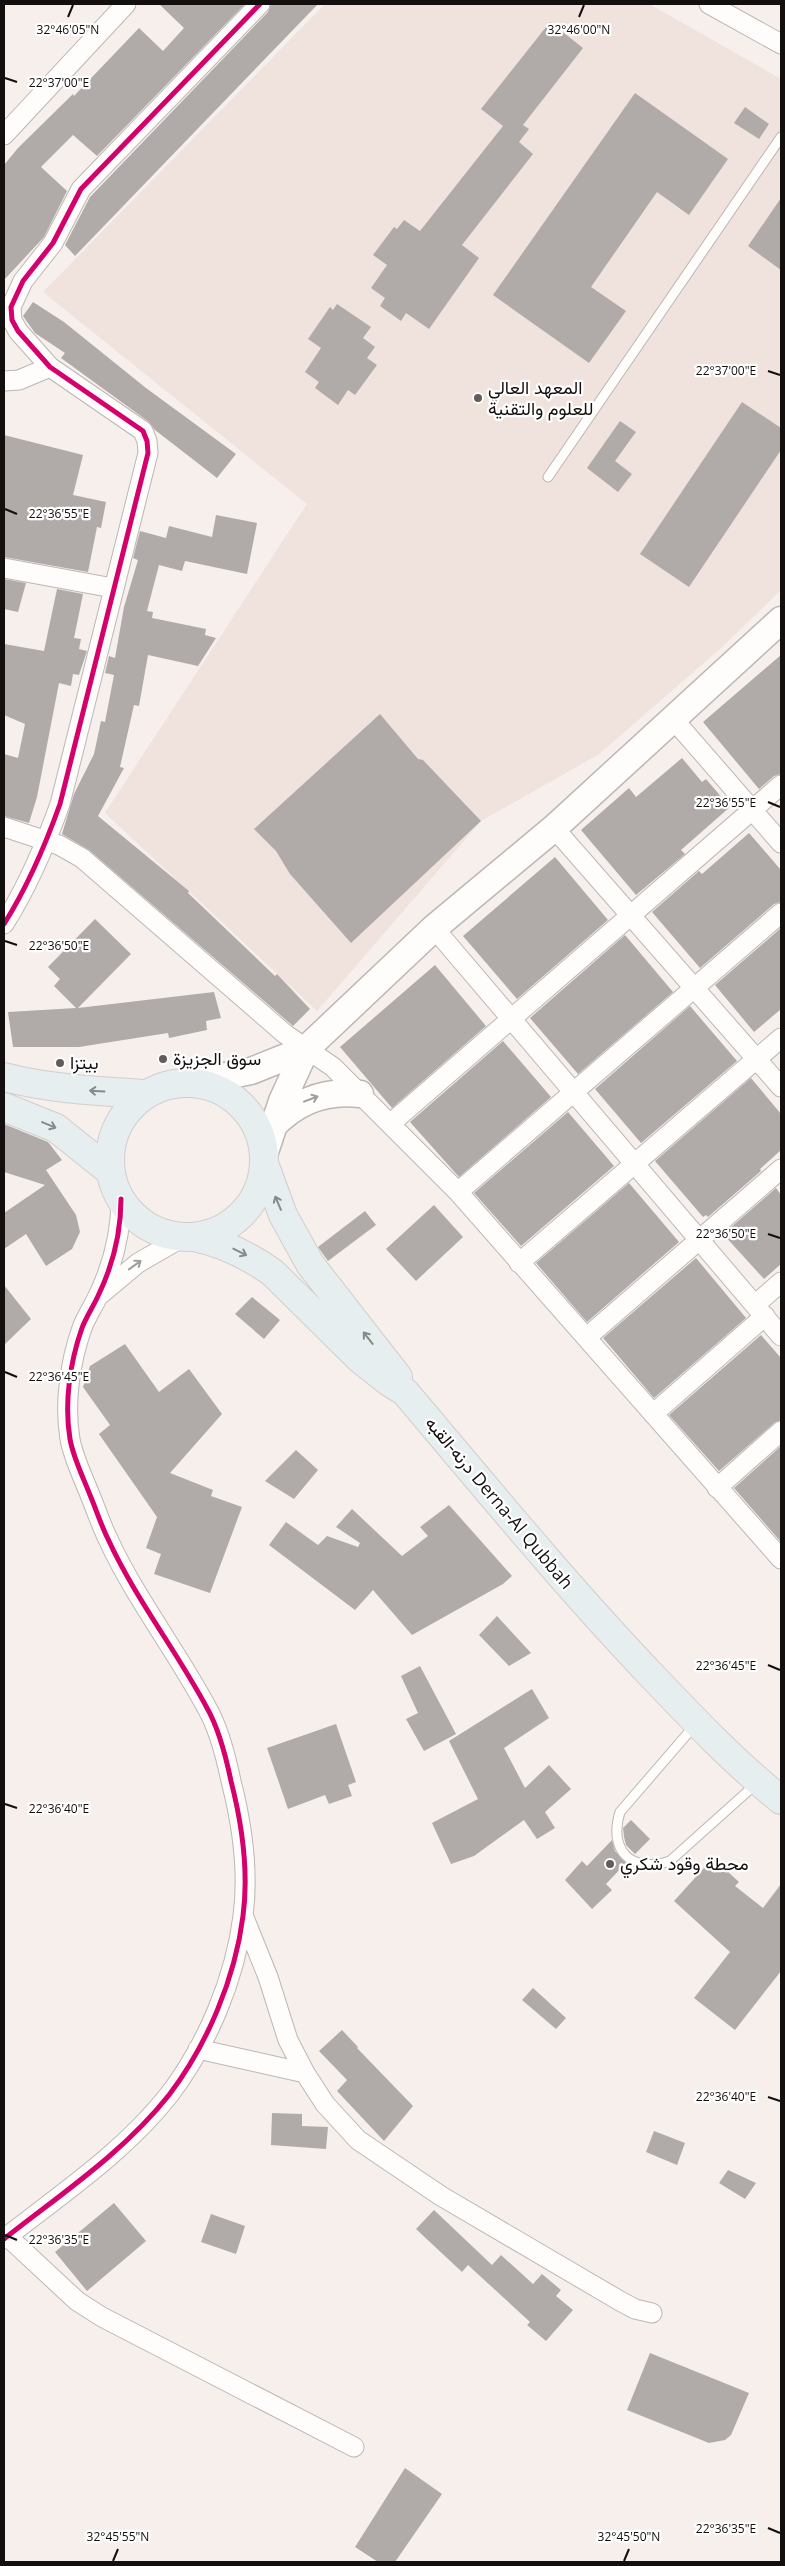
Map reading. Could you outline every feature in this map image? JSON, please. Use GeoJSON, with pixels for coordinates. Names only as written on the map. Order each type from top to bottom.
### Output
{"type":"FeatureCollection","features":[{"type":"Feature","properties":{"kind":"main road"},"geometry":{"type":"LineString","coordinates":[[145,1094],[125,1114],[115,1132],[110,1152],[111,1172],[121,1199],[132,1214],[147,1226],[164,1234],[188,1237],[212,1233],[228,1225],[242,1214],[253,1199],[272,1128],[292,1076],[306,1049],[434,928],[554,828],[781,620]]}},
{"type":"Feature","properties":{"kind":"main road"},"geometry":{"type":"LineString","coordinates":[[4,1077],[34,1085],[145,1094],[175,1083],[195,1082],[251,1071],[306,1049]]}},
{"type":"Feature","properties":{"kind":"main road"},"geometry":{"type":"LineString","coordinates":[[195,1082],[213,1086],[229,1094],[243,1106],[254,1120],[261,1137],[264,1160],[283,1215],[310,1264],[386,1360],[405,1392]]}},
{"type":"Feature","properties":{"kind":"main road"},"geometry":{"type":"LineString","coordinates":[[272,1128],[291,1109],[316,1097],[330,1093],[360,1094]]}},
{"type":"Feature","properties":{"kind":"main road"},"geometry":{"type":"LineString","coordinates":[[4,1107],[56,1128],[111,1172]]}},
{"type":"Feature","properties":{"kind":"main road","name":"درنه-القبه Derna-Al Qubbah"},"geometry":{"type":"LineString","coordinates":[[188,1237],[228,1246],[266,1268],[374,1371],[405,1392],[585,1605],[697,1723],[758,1782],[781,1800]]}},
{"type":"Feature","properties":{"kind":"street"},"geometry":{"type":"LineString","coordinates":[[4,135],[126,4]]}},
{"type":"Feature","properties":{"kind":"street"},"geometry":{"type":"LineString","coordinates":[[4,924],[32,875],[60,804],[148,454],[147,441],[143,431],[50,366],[18,331],[12,320],[11,307],[16,294],[53,243],[72,203],[86,184],[260,4]]}},
{"type":"Feature","properties":{"kind":"street"},"geometry":{"type":"LineString","coordinates":[[709,4],[781,44]]}},
{"type":"Feature","properties":{"kind":"street"},"geometry":{"type":"LineString","coordinates":[[4,381],[19,380],[50,366]]}},
{"type":"Feature","properties":{"kind":"street"},"geometry":{"type":"LineString","coordinates":[[4,568],[113,588]]}},
{"type":"Feature","properties":{"kind":"street"},"geometry":{"type":"LineString","coordinates":[[674,720],[781,843]]}},
{"type":"Feature","properties":{"kind":"street"},"geometry":{"type":"LineString","coordinates":[[390,1124],[781,785]]}},
{"type":"Feature","properties":{"kind":"street"},"geometry":{"type":"LineString","coordinates":[[4,827],[47,840],[71,850],[82,858],[285,1034],[333,1067],[458,1192],[781,1559]]}},
{"type":"Feature","properties":{"kind":"street"},"geometry":{"type":"LineString","coordinates":[[554,828],[781,1087]]}},
{"type":"Feature","properties":{"kind":"street"},"geometry":{"type":"LineString","coordinates":[[458,1192],[781,913]]}},
{"type":"Feature","properties":{"kind":"street"},"geometry":{"type":"LineString","coordinates":[[434,928],[781,1336]]}},
{"type":"Feature","properties":{"kind":"street"},"geometry":{"type":"LineString","coordinates":[[519,1263],[781,1038]]}},
{"type":"Feature","properties":{"kind":"street"},"geometry":{"type":"LineString","coordinates":[[587,1337],[781,1169]]}},
{"type":"Feature","properties":{"kind":"street"},"geometry":{"type":"LineString","coordinates":[[121,1199],[121,1224],[116,1249],[98,1296],[83,1325],[72,1359],[68,1398],[70,1440],[108,1540],[208,1710],[226,1759],[239,1814],[244,1864],[243,1915],[234,1963],[219,2006],[198,2050],[169,2094],[131,2135],[73,2187],[5,2238],[78,2301],[102,2316],[354,2447]]}},
{"type":"Feature","properties":{"kind":"street"},"geometry":{"type":"LineString","coordinates":[[98,1296],[138,1263],[188,1237]]}},
{"type":"Feature","properties":{"kind":"street"},"geometry":{"type":"LineString","coordinates":[[653,1414],[760,1311],[781,1282]]}},
{"type":"Feature","properties":{"kind":"street"},"geometry":{"type":"LineString","coordinates":[[717,1488],[781,1431]]}},
{"type":"Feature","properties":{"kind":"street"},"geometry":{"type":"LineString","coordinates":[[243,1915],[268,1977],[288,2040],[305,2074],[324,2104],[358,2140],[492,2227],[620,2301],[635,2309],[652,2313]]}},
{"type":"Feature","properties":{"kind":"street"},"geometry":{"type":"LineString","coordinates":[[198,2050],[305,2074]]}},
{"type":"Feature","properties":{"kind":"lane"},"geometry":{"type":"LineString","coordinates":[[548,477],[781,137]]}},
{"type":"Feature","properties":{"kind":"lane"},"geometry":{"type":"LineString","coordinates":[[697,1723],[620,1812],[615,1828],[620,1851],[636,1864],[653,1866],[670,1861],[758,1782]]}},
{"type":"Feature","properties":{"kind":"shaded area","name":"المعهد العالي للعلوم والتقنية"},"geometry":{"type":"Polygon","coordinates":[[[325,4],[649,4],[781,79],[781,590],[720,649],[599,754],[481,821],[317,1011],[105,813],[307,504],[43,292],[325,4]]]}},
{"type":"Feature","properties":{"kind":"building"},"geometry":{"type":"Polygon","coordinates":[[[159,4],[245,4],[97,156],[73,135],[41,167],[67,191],[44,237],[4,280],[4,165],[18,148],[73,94],[74,96],[139,28],[163,51],[184,28],[159,4]]]}},
{"type":"Feature","properties":{"kind":"building"},"geometry":{"type":"Polygon","coordinates":[[[271,4],[318,4],[75,256],[65,245],[90,197],[268,12],[271,4]]]}},
{"type":"Feature","properties":{"kind":"building"},"geometry":{"type":"Polygon","coordinates":[[[550,22],[583,48],[523,125],[529,129],[519,142],[533,154],[462,245],[479,258],[429,329],[406,313],[401,321],[380,306],[385,298],[371,288],[387,265],[373,255],[394,227],[397,229],[404,220],[420,231],[503,126],[481,109],[550,22]]]}},
{"type":"Feature","properties":{"kind":"building"},"geometry":{"type":"Polygon","coordinates":[[[635,93],[728,159],[689,215],[657,192],[591,287],[626,311],[589,363],[493,295],[635,93]]]}},
{"type":"Feature","properties":{"kind":"building"},"geometry":{"type":"Polygon","coordinates":[[[745,107],[769,124],[759,139],[734,123],[745,107]]]}},
{"type":"Feature","properties":{"kind":"building"},"geometry":{"type":"Polygon","coordinates":[[[781,198],[781,270],[748,246],[781,198]]]}},
{"type":"Feature","properties":{"kind":"building"},"geometry":{"type":"Polygon","coordinates":[[[33,302],[64,322],[146,388],[236,454],[217,478],[155,430],[149,422],[61,358],[65,353],[35,333],[23,316],[33,302]]]}},
{"type":"Feature","properties":{"kind":"building"},"geometry":{"type":"Polygon","coordinates":[[[337,304],[371,327],[363,338],[375,347],[367,358],[377,365],[355,395],[348,390],[338,405],[315,388],[319,382],[305,372],[321,348],[308,339],[330,307],[333,310],[337,304]]]}},
{"type":"Feature","properties":{"kind":"building"},"geometry":{"type":"Polygon","coordinates":[[[742,402],[781,428],[781,450],[689,587],[640,554],[742,402]]]}},
{"type":"Feature","properties":{"kind":"building"},"geometry":{"type":"Polygon","coordinates":[[[620,421],[636,432],[615,461],[632,474],[618,492],[587,468],[620,421]]]}},
{"type":"Feature","properties":{"kind":"building"},"geometry":{"type":"Polygon","coordinates":[[[4,435],[83,455],[73,495],[106,502],[101,528],[97,527],[88,572],[4,557],[4,435]]]}},
{"type":"Feature","properties":{"kind":"building"},"geometry":{"type":"Polygon","coordinates":[[[216,515],[257,523],[247,574],[185,561],[182,571],[159,565],[147,611],[153,612],[152,618],[206,629],[205,635],[216,638],[198,666],[148,655],[139,706],[134,705],[120,767],[124,768],[98,816],[189,891],[188,893],[275,976],[277,974],[310,1009],[293,1026],[89,850],[62,834],[74,794],[94,754],[101,721],[105,722],[114,675],[105,673],[109,656],[115,658],[124,607],[138,560],[133,558],[140,531],[166,538],[169,526],[212,537],[216,515]]]}},
{"type":"Feature","properties":{"kind":"building"},"geometry":{"type":"Polygon","coordinates":[[[4,579],[26,583],[18,612],[4,609],[4,579]]]}},
{"type":"Feature","properties":{"kind":"building"},"geometry":{"type":"Polygon","coordinates":[[[57,589],[83,594],[74,638],[81,639],[79,649],[87,651],[79,675],[73,674],[71,686],[59,683],[37,797],[29,823],[4,816],[4,754],[18,758],[25,724],[4,715],[4,644],[44,651],[57,589]]]}},
{"type":"Feature","properties":{"kind":"building"},"geometry":{"type":"Polygon","coordinates":[[[781,655],[781,774],[774,776],[759,789],[703,722],[781,655]]]}},
{"type":"Feature","properties":{"kind":"building"},"geometry":{"type":"Polygon","coordinates":[[[380,714],[418,759],[423,760],[481,821],[351,943],[290,874],[276,851],[254,829],[380,714]]]}},
{"type":"Feature","properties":{"kind":"building"},"geometry":{"type":"Polygon","coordinates":[[[682,758],[702,782],[706,779],[730,807],[681,850],[685,854],[636,895],[581,830],[629,788],[636,797],[682,758]]]}},
{"type":"Feature","properties":{"kind":"building"},"geometry":{"type":"Polygon","coordinates":[[[749,833],[781,870],[781,902],[774,904],[700,968],[652,912],[699,871],[702,874],[749,833]]]}},
{"type":"Feature","properties":{"kind":"building"},"geometry":{"type":"Polygon","coordinates":[[[555,857],[608,920],[517,999],[463,936],[555,857]]]}},
{"type":"Feature","properties":{"kind":"building"},"geometry":{"type":"Polygon","coordinates":[[[95,919],[131,954],[78,1008],[214,992],[221,1018],[206,1021],[207,1030],[169,1038],[168,1033],[79,1047],[13,1047],[8,1012],[76,1008],[54,986],[60,979],[48,967],[95,919]]]}},
{"type":"Feature","properties":{"kind":"building"},"geometry":{"type":"Polygon","coordinates":[[[781,928],[781,1009],[754,1032],[715,985],[781,928]]]}},
{"type":"Feature","properties":{"kind":"building"},"geometry":{"type":"Polygon","coordinates":[[[625,935],[673,992],[578,1074],[530,1018],[625,935]]]}},
{"type":"Feature","properties":{"kind":"building"},"geometry":{"type":"Polygon","coordinates":[[[435,965],[486,1026],[392,1108],[340,1047],[435,965]]]}},
{"type":"Feature","properties":{"kind":"building"},"geometry":{"type":"Polygon","coordinates":[[[690,1006],[737,1061],[641,1143],[595,1089],[690,1006]]]}},
{"type":"Feature","properties":{"kind":"building"},"geometry":{"type":"Polygon","coordinates":[[[503,1041],[551,1097],[459,1177],[410,1122],[503,1041]]]}},
{"type":"Feature","properties":{"kind":"building"},"geometry":{"type":"Polygon","coordinates":[[[751,1078],[781,1114],[781,1150],[760,1169],[761,1171],[708,1217],[706,1215],[703,1217],[655,1161],[751,1078]]]}},
{"type":"Feature","properties":{"kind":"building"},"geometry":{"type":"Polygon","coordinates":[[[568,1112],[614,1166],[521,1246],[474,1193],[568,1112]]]}},
{"type":"Feature","properties":{"kind":"building"},"geometry":{"type":"Polygon","coordinates":[[[4,1124],[48,1142],[62,1160],[46,1170],[76,1215],[80,1232],[72,1249],[46,1266],[26,1234],[4,1249],[4,1213],[45,1185],[4,1172],[4,1124]]]}},
{"type":"Feature","properties":{"kind":"building"},"geometry":{"type":"Polygon","coordinates":[[[629,1183],[679,1242],[587,1322],[536,1263],[629,1183]]]}},
{"type":"Feature","properties":{"kind":"building"},"geometry":{"type":"Polygon","coordinates":[[[776,1188],[781,1195],[781,1264],[764,1279],[723,1234],[776,1188]]]}},
{"type":"Feature","properties":{"kind":"building"},"geometry":{"type":"Polygon","coordinates":[[[434,1205],[463,1237],[416,1281],[386,1249],[434,1205]]]}},
{"type":"Feature","properties":{"kind":"building"},"geometry":{"type":"Polygon","coordinates":[[[365,1211],[376,1225],[328,1261],[318,1247],[365,1211]]]}},
{"type":"Feature","properties":{"kind":"building"},"geometry":{"type":"Polygon","coordinates":[[[696,1258],[746,1318],[654,1398],[603,1338],[696,1258]]]}},
{"type":"Feature","properties":{"kind":"building"},"geometry":{"type":"Polygon","coordinates":[[[4,1285],[31,1319],[4,1345],[4,1285]]]}},
{"type":"Feature","properties":{"kind":"building"},"geometry":{"type":"Polygon","coordinates":[[[252,1297],[280,1320],[264,1339],[235,1314],[252,1297]]]}},
{"type":"Feature","properties":{"kind":"building"},"geometry":{"type":"Polygon","coordinates":[[[761,1335],[781,1358],[781,1420],[774,1423],[719,1471],[669,1415],[761,1335]]]}},
{"type":"Feature","properties":{"kind":"building"},"geometry":{"type":"Polygon","coordinates":[[[125,1344],[159,1392],[189,1369],[222,1414],[170,1473],[213,1490],[211,1496],[242,1507],[210,1593],[154,1574],[161,1554],[146,1548],[157,1517],[99,1434],[110,1425],[83,1387],[90,1366],[125,1344]]]}},
{"type":"Feature","properties":{"kind":"building"},"geometry":{"type":"Polygon","coordinates":[[[781,1446],[781,1542],[734,1488],[781,1446]]]}},
{"type":"Feature","properties":{"kind":"building"},"geometry":{"type":"Polygon","coordinates":[[[296,1450],[318,1470],[294,1499],[265,1481],[296,1450]]]}},
{"type":"Feature","properties":{"kind":"building"},"geometry":{"type":"Polygon","coordinates":[[[449,1505],[512,1576],[503,1584],[412,1635],[373,1590],[355,1610],[269,1545],[286,1522],[318,1545],[327,1536],[358,1547],[360,1543],[336,1527],[352,1509],[402,1556],[428,1536],[420,1527],[449,1505]]]}},
{"type":"Feature","properties":{"kind":"building"},"geometry":{"type":"Polygon","coordinates":[[[497,1616],[531,1653],[509,1666],[479,1635],[497,1616]]]}},
{"type":"Feature","properties":{"kind":"building"},"geometry":{"type":"Polygon","coordinates":[[[420,1666],[456,1734],[424,1751],[406,1719],[418,1713],[401,1676],[420,1666]]]}},
{"type":"Feature","properties":{"kind":"building"},"geometry":{"type":"Polygon","coordinates":[[[532,1689],[549,1718],[504,1748],[525,1788],[549,1765],[571,1789],[545,1812],[555,1828],[537,1839],[524,1820],[474,1856],[451,1864],[432,1823],[478,1799],[449,1741],[532,1689]]]}},
{"type":"Feature","properties":{"kind":"building"},"geometry":{"type":"Polygon","coordinates":[[[336,1724],[356,1782],[348,1785],[352,1796],[329,1804],[325,1795],[288,1809],[267,1748],[336,1724]]]}},
{"type":"Feature","properties":{"kind":"building"},"geometry":{"type":"Polygon","coordinates":[[[631,1820],[650,1839],[635,1854],[626,1845],[624,1837],[623,1828],[631,1820]]]}},
{"type":"Feature","properties":{"kind":"building"},"geometry":{"type":"Polygon","coordinates":[[[612,1840],[615,1851],[626,1863],[606,1884],[612,1890],[592,1909],[565,1880],[582,1861],[587,1866],[612,1840]]]}},
{"type":"Feature","properties":{"kind":"building"},"geometry":{"type":"Polygon","coordinates":[[[713,1858],[739,1882],[735,1886],[763,1908],[781,1884],[781,1971],[735,2030],[694,1998],[730,1952],[674,1901],[713,1858]]]}},
{"type":"Feature","properties":{"kind":"building"},"geometry":{"type":"Polygon","coordinates":[[[533,1988],[566,2018],[556,2029],[522,2000],[533,1988]]]}},
{"type":"Feature","properties":{"kind":"building"},"geometry":{"type":"Polygon","coordinates":[[[342,2030],[413,2106],[384,2141],[337,2091],[347,2080],[319,2051],[342,2030]]]}},
{"type":"Feature","properties":{"kind":"building"},"geometry":{"type":"Polygon","coordinates":[[[272,2113],[302,2114],[302,2126],[328,2127],[326,2149],[271,2145],[272,2113]]]}},
{"type":"Feature","properties":{"kind":"building"},"geometry":{"type":"Polygon","coordinates":[[[654,2131],[685,2143],[677,2165],[646,2152],[654,2131]]]}},
{"type":"Feature","properties":{"kind":"building"},"geometry":{"type":"Polygon","coordinates":[[[728,2170],[756,2183],[745,2199],[719,2183],[728,2170]]]}},
{"type":"Feature","properties":{"kind":"building"},"geometry":{"type":"Polygon","coordinates":[[[114,2203],[146,2241],[87,2291],[55,2252],[114,2203]]]}},
{"type":"Feature","properties":{"kind":"building"},"geometry":{"type":"Polygon","coordinates":[[[434,2210],[492,2265],[501,2255],[533,2284],[542,2274],[561,2290],[556,2296],[573,2310],[546,2341],[527,2325],[530,2322],[468,2265],[462,2272],[416,2229],[434,2210]]]}},
{"type":"Feature","properties":{"kind":"building"},"geometry":{"type":"Polygon","coordinates":[[[211,2214],[245,2226],[236,2254],[201,2242],[211,2214]]]}},
{"type":"Feature","properties":{"kind":"building"},"geometry":{"type":"Polygon","coordinates":[[[650,2353],[749,2393],[731,2435],[725,2440],[709,2443],[627,2410],[650,2353]]]}},
{"type":"Feature","properties":{"kind":"building"},"geometry":{"type":"Polygon","coordinates":[[[405,2468],[442,2494],[395,2562],[378,2562],[355,2547],[405,2468]]]}},
{"type":"Feature","properties":{"kind":"cycle path"},"geometry":{"type":"LineString","coordinates":[[4,924],[21,895],[60,804],[148,453],[147,441],[143,431],[50,367],[18,331],[12,320],[11,307],[23,281],[53,243],[81,189],[260,4]]}},
{"type":"Feature","properties":{"kind":"cycle path"},"geometry":{"type":"LineString","coordinates":[[4,2239],[91,2172],[132,2136],[169,2095],[183,2076],[207,2033],[226,1987],[239,1940],[245,1899],[245,1865],[241,1831],[235,1797],[219,1734],[195,1687],[119,1561],[78,1467],[70,1439],[68,1397],[71,1369],[84,1324],[112,1261],[120,1225],[121,1199]]}},
{"type":"Feature","properties":{"kind":"place","name":"المعهد العالي للعلوم والتقنية"},"geometry":{"type":"Point","coordinates":[478,398]}},
{"type":"Feature","properties":{"kind":"place","name":"سوق الجزيزة"},"geometry":{"type":"Point","coordinates":[163,1059]}},
{"type":"Feature","properties":{"kind":"place","name":"بيتزا"},"geometry":{"type":"Point","coordinates":[60,1063]}},
{"type":"Feature","properties":{"kind":"place","name":"محطة وقود شكري"},"geometry":{"type":"Point","coordinates":[610,1864]}}]}
